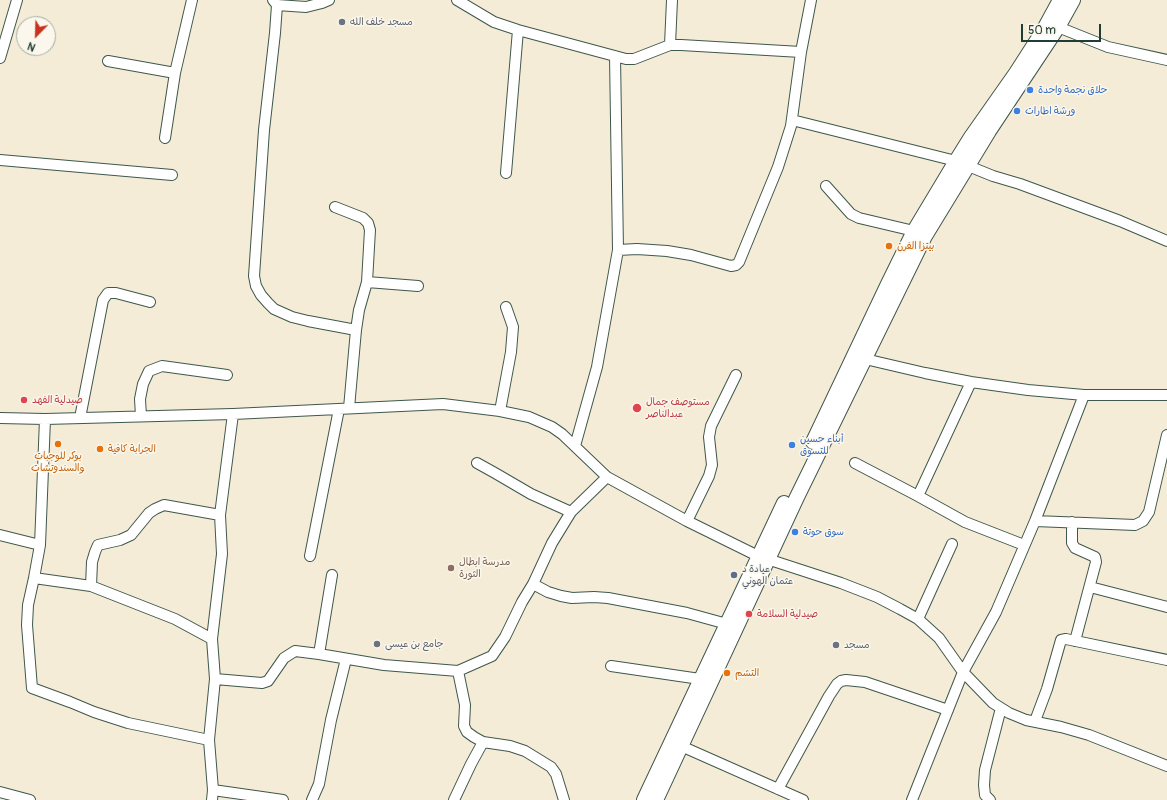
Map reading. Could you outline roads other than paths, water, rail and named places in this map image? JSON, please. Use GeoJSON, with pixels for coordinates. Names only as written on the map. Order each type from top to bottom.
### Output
{"type":"FeatureCollection","features":[{"type":"Feature","properties":{"kind":"main road"},"geometry":{"type":"LineString","coordinates":[[644,800],[727,624],[797,497],[961,164],[971,137],[1016,73],[1043,31],[1060,0]]}},
{"type":"Feature","properties":{"kind":"main road"},"geometry":{"type":"LineString","coordinates":[[656,800],[763,558],[888,284],[914,231],[961,164],[989,131],[1058,27],[1073,0]]}},
{"type":"Feature","properties":{"kind":"street"},"geometry":{"type":"LineString","coordinates":[[1,52],[17,0]]}},
{"type":"Feature","properties":{"kind":"street"},"geometry":{"type":"LineString","coordinates":[[165,138],[175,73],[192,0]]}},
{"type":"Feature","properties":{"kind":"street"},"geometry":{"type":"LineString","coordinates":[[329,0],[306,7],[275,3],[275,33],[264,130],[254,276],[256,286],[261,295],[274,309],[292,317],[356,330]]}},
{"type":"Feature","properties":{"kind":"street"},"geometry":{"type":"LineString","coordinates":[[457,0],[494,22],[518,30],[626,59],[634,59],[670,45],[740,47],[801,52]]}},
{"type":"Feature","properties":{"kind":"street"},"geometry":{"type":"LineString","coordinates":[[670,45],[672,0]]}},
{"type":"Feature","properties":{"kind":"street"},"geometry":{"type":"LineString","coordinates":[[618,250],[637,249],[668,251],[692,255],[727,265],[736,265],[739,262],[778,167],[792,120],[801,52],[811,0]]}},
{"type":"Feature","properties":{"kind":"street"},"geometry":{"type":"LineString","coordinates":[[1058,27],[1108,47],[1167,60]]}},
{"type":"Feature","properties":{"kind":"street"},"geometry":{"type":"LineString","coordinates":[[506,172],[518,30]]}},
{"type":"Feature","properties":{"kind":"street"},"geometry":{"type":"LineString","coordinates":[[575,446],[597,367],[618,250],[615,56]]}},
{"type":"Feature","properties":{"kind":"street"},"geometry":{"type":"LineString","coordinates":[[108,61],[175,73]]}},
{"type":"Feature","properties":{"kind":"street"},"geometry":{"type":"LineString","coordinates":[[792,120],[961,164],[1065,200],[1167,241]]}},
{"type":"Feature","properties":{"kind":"street"},"geometry":{"type":"LineString","coordinates":[[0,160],[172,175]]}},
{"type":"Feature","properties":{"kind":"street"},"geometry":{"type":"LineString","coordinates":[[826,186],[851,214],[859,218],[914,231]]}},
{"type":"Feature","properties":{"kind":"street"},"geometry":{"type":"LineString","coordinates":[[310,556],[344,409],[359,310],[367,282],[370,237],[368,223],[356,214],[336,207]]}},
{"type":"Feature","properties":{"kind":"street"},"geometry":{"type":"LineString","coordinates":[[367,282],[418,286]]}},
{"type":"Feature","properties":{"kind":"street"},"geometry":{"type":"LineString","coordinates":[[80,418],[103,300],[108,293],[116,293],[150,302]]}},
{"type":"Feature","properties":{"kind":"street"},"geometry":{"type":"LineString","coordinates":[[500,411],[511,352],[513,327],[506,308]]}},
{"type":"Feature","properties":{"kind":"street"},"geometry":{"type":"LineString","coordinates":[[865,359],[971,382],[1028,390],[1084,396],[1167,395]]}},
{"type":"Feature","properties":{"kind":"street"},"geometry":{"type":"LineString","coordinates":[[141,416],[140,399],[143,384],[149,371],[162,366],[227,375]]}},
{"type":"Feature","properties":{"kind":"street"},"geometry":{"type":"LineString","coordinates":[[687,521],[709,476],[712,465],[709,437],[711,426],[736,375]]}},
{"type":"Feature","properties":{"kind":"street"},"geometry":{"type":"LineString","coordinates":[[918,496],[971,382]]}},
{"type":"Feature","properties":{"kind":"street"},"geometry":{"type":"LineString","coordinates":[[912,800],[963,672],[996,612],[1035,521],[1084,396]]}},
{"type":"Feature","properties":{"kind":"street"},"geometry":{"type":"LineString","coordinates":[[0,418],[45,419],[233,414],[443,404],[500,411],[529,417],[541,421],[562,434],[607,477],[687,521],[763,558],[842,583],[877,597],[918,620],[939,638],[963,672],[993,703],[1009,714],[1089,735],[1167,766]]}},
{"type":"Feature","properties":{"kind":"street"},"geometry":{"type":"LineString","coordinates":[[233,414],[220,515],[222,554],[212,639],[215,678],[209,740],[212,795],[283,800]]}},
{"type":"Feature","properties":{"kind":"street"},"geometry":{"type":"LineString","coordinates":[[45,419],[40,545],[28,605],[27,625],[32,688],[94,712],[128,723],[209,740]]}},
{"type":"Feature","properties":{"kind":"street"},"geometry":{"type":"LineString","coordinates":[[1035,521],[1135,525],[1143,521],[1149,512],[1167,435]]}},
{"type":"Feature","properties":{"kind":"street"},"geometry":{"type":"LineString","coordinates":[[477,463],[530,494],[570,512]]}},
{"type":"Feature","properties":{"kind":"street"},"geometry":{"type":"LineString","coordinates":[[854,463],[965,522],[1024,545]]}},
{"type":"Feature","properties":{"kind":"street"},"geometry":{"type":"LineString","coordinates":[[215,678],[262,683],[268,681],[278,666],[289,654],[295,651],[384,665],[458,671],[492,656],[505,637],[522,602],[533,584],[552,542],[570,512],[607,477]]}},
{"type":"Feature","properties":{"kind":"street"},"geometry":{"type":"LineString","coordinates":[[91,586],[92,562],[98,545],[120,540],[131,535],[155,508],[164,505],[220,515]]}},
{"type":"Feature","properties":{"kind":"street"},"geometry":{"type":"LineString","coordinates":[[1072,522],[1072,543],[1075,548],[1095,557],[1096,562],[1075,640]]}},
{"type":"Feature","properties":{"kind":"street"},"geometry":{"type":"LineString","coordinates":[[0,535],[40,545]]}},
{"type":"Feature","properties":{"kind":"street"},"geometry":{"type":"LineString","coordinates":[[918,620],[952,544]]}},
{"type":"Feature","properties":{"kind":"street"},"geometry":{"type":"LineString","coordinates":[[319,654],[332,575]]}},
{"type":"Feature","properties":{"kind":"street"},"geometry":{"type":"LineString","coordinates":[[34,578],[91,586],[175,619],[212,639]]}},
{"type":"Feature","properties":{"kind":"street"},"geometry":{"type":"LineString","coordinates":[[533,584],[548,592],[561,596],[572,598],[594,597],[615,599],[687,613],[727,624]]}},
{"type":"Feature","properties":{"kind":"street"},"geometry":{"type":"LineString","coordinates":[[1090,587],[1167,606]]}},
{"type":"Feature","properties":{"kind":"street"},"geometry":{"type":"LineString","coordinates":[[1035,721],[1047,689],[1061,640],[1075,640],[1166,659]]}},
{"type":"Feature","properties":{"kind":"street"},"geometry":{"type":"LineString","coordinates":[[312,800],[319,784],[331,720],[346,658]]}},
{"type":"Feature","properties":{"kind":"street"},"geometry":{"type":"LineString","coordinates":[[611,666],[700,679]]}},
{"type":"Feature","properties":{"kind":"street"},"geometry":{"type":"LineString","coordinates":[[458,671],[464,706],[464,726],[467,732],[483,742],[510,746],[525,751],[551,767],[556,774],[564,800]]}},
{"type":"Feature","properties":{"kind":"street"},"geometry":{"type":"LineString","coordinates":[[778,789],[828,696],[841,681],[846,680],[865,682],[948,710]]}},
{"type":"Feature","properties":{"kind":"street"},"geometry":{"type":"LineString","coordinates":[[990,800],[985,795],[985,770],[1001,708]]}},
{"type":"Feature","properties":{"kind":"street"},"geometry":{"type":"LineString","coordinates":[[454,800],[483,742]]}},
{"type":"Feature","properties":{"kind":"street"},"geometry":{"type":"LineString","coordinates":[[681,746],[778,789],[788,797],[803,800]]}},
{"type":"Feature","properties":{"kind":"street"},"geometry":{"type":"LineString","coordinates":[[0,792],[30,800]]}},
{"type":"Feature","properties":{"kind":"place","name":"مسجد خلف الله"},"geometry":{"type":"Point","coordinates":[342,22]}},
{"type":"Feature","properties":{"kind":"place","name":"حلاق نجمة واحدة"},"geometry":{"type":"Point","coordinates":[1030,90]}},
{"type":"Feature","properties":{"kind":"place","name":"ورشة اطارات"},"geometry":{"type":"Point","coordinates":[1017,111]}},
{"type":"Feature","properties":{"kind":"place","name":"بيتزا الفرن"},"geometry":{"type":"Point","coordinates":[889,246]}},
{"type":"Feature","properties":{"kind":"place","name":"صيدلية الفهد"},"geometry":{"type":"Point","coordinates":[24,400]}},
{"type":"Feature","properties":{"kind":"place","name":"مستوصف جمال عبدالناصر"},"geometry":{"type":"Point","coordinates":[637,408]}},
{"type":"Feature","properties":{"kind":"place","name":"بوكر للوجبات والسندوتشات"},"geometry":{"type":"Point","coordinates":[58,444]}},
{"type":"Feature","properties":{"kind":"place","name":"أبناء حسين للتسوق"},"geometry":{"type":"Point","coordinates":[792,445]}},
{"type":"Feature","properties":{"kind":"place","name":"الجرابة كافية"},"geometry":{"type":"Point","coordinates":[100,449]}},
{"type":"Feature","properties":{"kind":"place","name":"سوق حوتة"},"geometry":{"type":"Point","coordinates":[795,532]}},
{"type":"Feature","properties":{"kind":"place","name":"مدرسة ابطال الثورة"},"geometry":{"type":"Point","coordinates":[451,568]}},
{"type":"Feature","properties":{"kind":"place","name":"عيادة د عثمان الهوني"},"geometry":{"type":"Point","coordinates":[734,575]}},
{"type":"Feature","properties":{"kind":"place","name":"صيدلية السلامة"},"geometry":{"type":"Point","coordinates":[749,614]}},
{"type":"Feature","properties":{"kind":"place","name":"جامع بن عيسى"},"geometry":{"type":"Point","coordinates":[377,644]}},
{"type":"Feature","properties":{"kind":"place","name":"مسجد"},"geometry":{"type":"Point","coordinates":[836,645]}},
{"type":"Feature","properties":{"kind":"place","name":"التشم"},"geometry":{"type":"Point","coordinates":[727,673]}}]}
